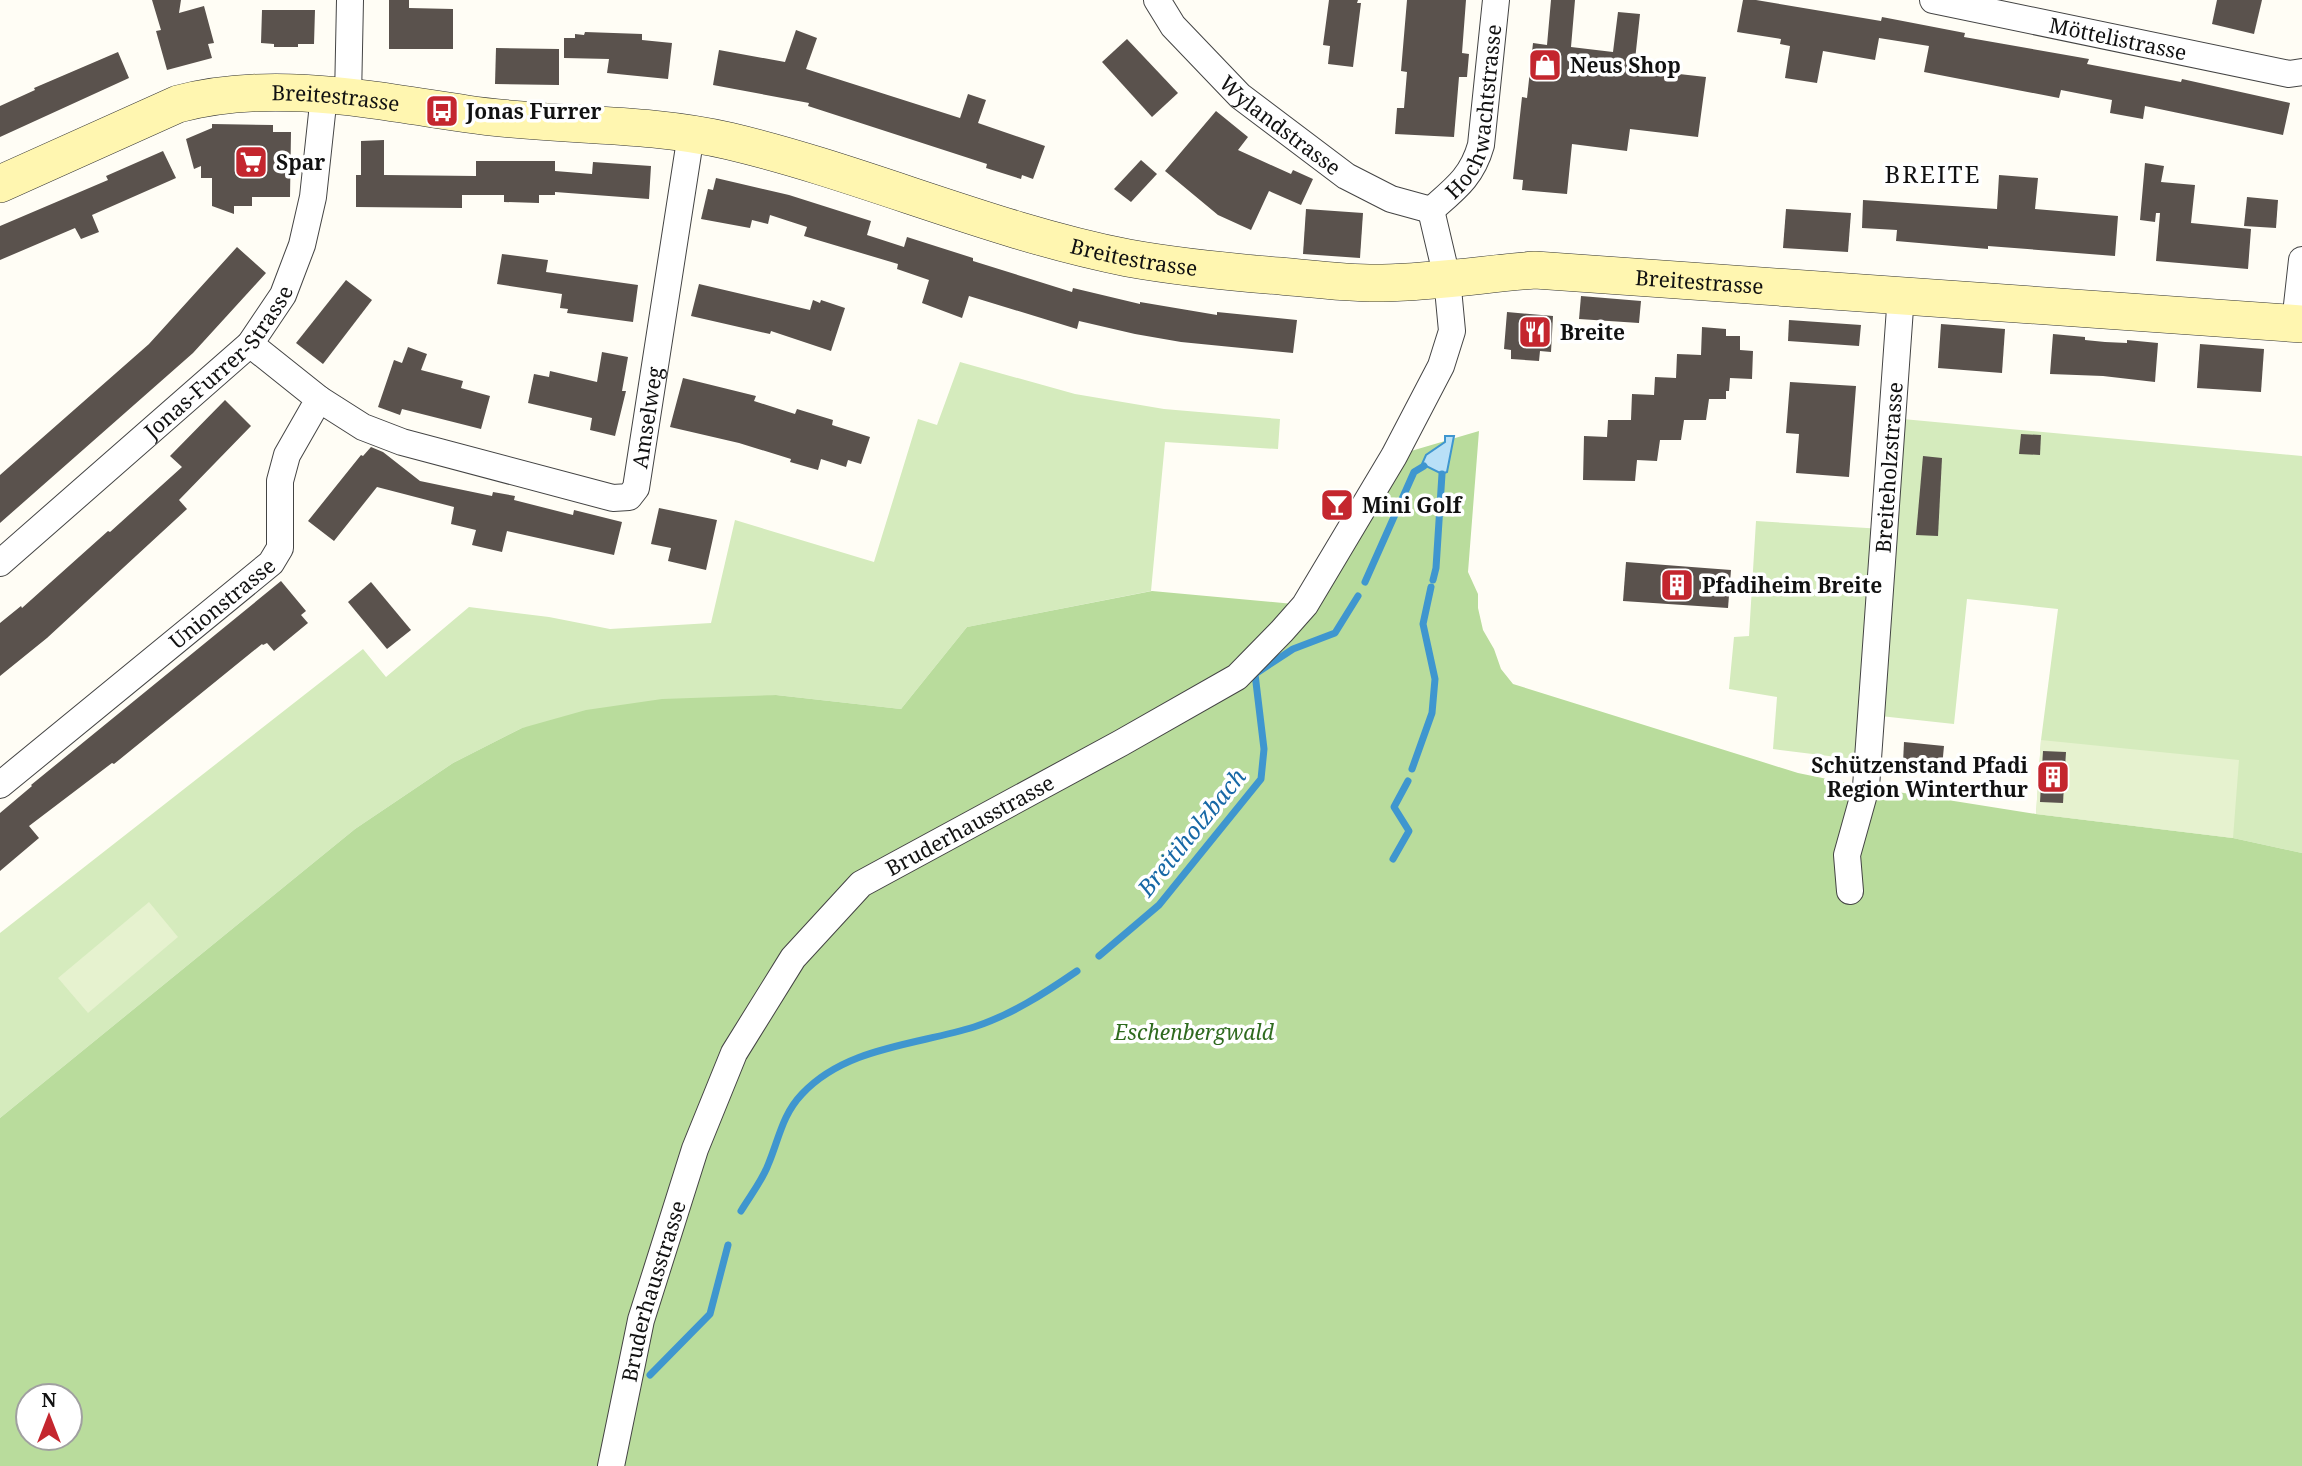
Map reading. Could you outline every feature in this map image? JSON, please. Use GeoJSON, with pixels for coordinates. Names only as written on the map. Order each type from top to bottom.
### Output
{"type":"FeatureCollection","features":[{"type":"Feature","properties":{"kind":"main road","name":"Breitestrasse"},"geometry":{"type":"LineString","coordinates":[[0,184],[178,104],[214,95],[243,92],[336,96],[490,118],[691,134],[779,154],[969,216],[1074,246],[1203,270],[1354,283],[1398,282],[1535,270],[2298,324]]}},
{"type":"Feature","properties":{"kind":"street","name":"Jonas-Furrer-Strasse"},"geometry":{"type":"LineString","coordinates":[[0,563],[250,344],[283,295],[302,245],[336,96],[350,0]]}},
{"type":"Feature","properties":{"kind":"street","name":"Wylandstrasse"},"geometry":{"type":"LineString","coordinates":[[1157,0],[1173,26],[1240,96],[1346,176],[1391,199],[1431,210]]}},
{"type":"Feature","properties":{"kind":"street","name":"Hochwachtstrasse"},"geometry":{"type":"LineString","coordinates":[[1431,210],[1465,179],[1476,163],[1481,145],[1496,0]]}},
{"type":"Feature","properties":{"kind":"street","name":"Möttelistrasse"},"geometry":{"type":"LineString","coordinates":[[1933,0],[2289,74],[2302,72]]}},
{"type":"Feature","properties":{"kind":"street","name":"Amselweg"},"geometry":{"type":"LineString","coordinates":[[319,398],[363,427],[402,442],[613,498],[629,497],[636,488],[691,134]]}},
{"type":"Feature","properties":{"kind":"street","name":"Bruderhausstrasse"},"geometry":{"type":"LineString","coordinates":[[611,1466],[641,1320],[695,1149],[734,1054],[793,958],[861,884],[1237,677],[1282,631],[1304,605],[1394,456],[1441,366],[1452,331],[1447,278],[1431,210]]}},
{"type":"Feature","properties":{"kind":"street"},"geometry":{"type":"LineString","coordinates":[[2298,324],[2302,260]]}},
{"type":"Feature","properties":{"kind":"street","name":"Breiteholzstrasse"},"geometry":{"type":"LineString","coordinates":[[1850,891],[1847,855],[1866,787],[1902,294]]}},
{"type":"Feature","properties":{"kind":"street"},"geometry":{"type":"LineString","coordinates":[[250,344],[319,398]]}},
{"type":"Feature","properties":{"kind":"street","name":"Unionstrasse"},"geometry":{"type":"LineString","coordinates":[[0,785],[271,563],[281,548],[280,481],[287,455],[319,398]]}},
{"type":"Feature","properties":{"kind":"green space"},"geometry":{"type":"Polygon","coordinates":[[[960,362],[1075,394],[1164,409],[1280,419],[1278,449],[1165,442],[1151,591],[967,627],[901,709],[776,695],[522,728],[453,763],[355,829],[0,1118],[0,933],[363,649],[386,677],[469,607],[549,617],[610,629],[711,623],[735,520],[874,562],[918,419],[937,425],[960,362]]]}},
{"type":"Feature","properties":{"kind":"green space"},"geometry":{"type":"Polygon","coordinates":[[[1892,418],[2302,456],[2302,853],[2233,838],[2036,814],[2041,740],[2058,609],[1967,599],[1954,724],[1871,715],[1867,759],[1773,749],[1777,697],[1729,689],[1734,637],[1749,636],[1756,521],[1883,529],[1892,418]]]}},
{"type":"Feature","properties":{"kind":"green space","name":"Eschenbergwald"},"geometry":{"type":"Polygon","coordinates":[[[1479,431],[1468,572],[1478,594],[1483,630],[1501,669],[1513,684],[1798,773],[1866,787],[2036,814],[2233,838],[2302,853],[2302,1466],[0,1466],[0,1118],[355,829],[453,763],[522,728],[586,710],[662,699],[776,695],[901,709],[967,627],[1152,591],[1304,605],[1394,456],[1479,431]]]}},
{"type":"Feature","properties":{"kind":"green space"},"geometry":{"type":"Polygon","coordinates":[[[2041,740],[2239,760],[2233,838],[2036,814],[2041,740]]]}},
{"type":"Feature","properties":{"kind":"green space"},"geometry":{"type":"Polygon","coordinates":[[[149,902],[178,937],[88,1013],[58,978],[149,902]]]}},
{"type":"Feature","properties":{"kind":"water"},"geometry":{"type":"Polygon","coordinates":[[[1445,436],[1454,436],[1447,472],[1442,474],[1422,464],[1426,455],[1445,442],[1445,436]]]}},
{"type":"Feature","properties":{"kind":"building"},"geometry":{"type":"Polygon","coordinates":[[[152,0],[181,0],[179,13],[204,6],[214,43],[208,44],[212,58],[167,70],[156,31],[161,30],[152,0]]]}},
{"type":"Feature","properties":{"kind":"building"},"geometry":{"type":"Polygon","coordinates":[[[389,0],[409,0],[409,8],[453,9],[453,49],[389,49],[389,0]]]}},
{"type":"Feature","properties":{"kind":"building"},"geometry":{"type":"Polygon","coordinates":[[[1329,0],[1358,0],[1357,3],[1361,3],[1353,67],[1328,64],[1330,46],[1323,45],[1329,0]]]}},
{"type":"Feature","properties":{"kind":"building"},"geometry":{"type":"Polygon","coordinates":[[[1407,0],[1466,0],[1462,53],[1469,54],[1467,77],[1459,77],[1454,137],[1395,134],[1397,108],[1404,108],[1407,72],[1401,71],[1407,0]]]}},
{"type":"Feature","properties":{"kind":"building"},"geometry":{"type":"Polygon","coordinates":[[[1551,0],[1575,0],[1571,47],[1613,52],[1618,12],[1640,14],[1634,69],[1706,77],[1698,137],[1630,129],[1627,151],[1572,144],[1567,194],[1522,190],[1523,180],[1513,179],[1522,97],[1527,98],[1533,43],[1547,45],[1551,0]]]}},
{"type":"Feature","properties":{"kind":"building"},"geometry":{"type":"Polygon","coordinates":[[[1743,0],[1881,21],[1882,17],[1965,33],[1964,37],[2089,59],[2087,64],[2181,82],[2182,79],[2290,103],[2283,135],[2145,106],[2143,119],[2110,113],[2112,100],[2061,90],[2059,98],[1924,72],[1929,46],[1879,38],[1875,60],[1823,51],[1817,83],[1785,78],[1790,46],[1780,44],[1781,39],[1737,32],[1743,0]]]}},
{"type":"Feature","properties":{"kind":"building"},"geometry":{"type":"Polygon","coordinates":[[[2217,0],[2262,0],[2254,34],[2212,24],[2217,0]]]}},
{"type":"Feature","properties":{"kind":"building"},"geometry":{"type":"Polygon","coordinates":[[[262,10],[315,10],[314,44],[274,47],[274,44],[261,43],[262,10]]]}},
{"type":"Feature","properties":{"kind":"building"},"geometry":{"type":"Polygon","coordinates":[[[796,30],[817,38],[806,69],[960,118],[968,94],[986,100],[978,123],[1045,146],[1033,179],[1022,175],[1021,179],[986,168],[987,164],[808,106],[809,103],[713,85],[719,50],[785,62],[796,30]]]}},
{"type":"Feature","properties":{"kind":"building"},"geometry":{"type":"Polygon","coordinates":[[[585,32],[642,34],[642,40],[672,43],[668,79],[607,73],[609,59],[564,58],[564,38],[575,38],[575,34],[584,35],[585,32]]]}},
{"type":"Feature","properties":{"kind":"building"},"geometry":{"type":"Polygon","coordinates":[[[1127,39],[1178,93],[1152,117],[1102,62],[1127,39]]]}},
{"type":"Feature","properties":{"kind":"building"},"geometry":{"type":"Polygon","coordinates":[[[496,48],[559,49],[559,85],[495,84],[496,48]]]}},
{"type":"Feature","properties":{"kind":"building"},"geometry":{"type":"Polygon","coordinates":[[[118,52],[129,78],[0,137],[0,106],[35,90],[34,88],[118,52]]]}},
{"type":"Feature","properties":{"kind":"building"},"geometry":{"type":"Polygon","coordinates":[[[1216,111],[1248,137],[1238,150],[1291,174],[1293,170],[1313,179],[1301,205],[1269,191],[1251,230],[1218,215],[1165,171],[1216,111]]]}},
{"type":"Feature","properties":{"kind":"building","name":"Spar"},"geometry":{"type":"Polygon","coordinates":[[[212,124],[273,125],[273,132],[291,132],[290,197],[252,197],[252,206],[234,206],[234,214],[212,206],[212,178],[201,178],[201,166],[194,169],[186,139],[212,128],[212,124]]]}},
{"type":"Feature","properties":{"kind":"building"},"geometry":{"type":"Polygon","coordinates":[[[384,140],[384,175],[476,176],[476,161],[555,161],[555,171],[592,174],[593,162],[651,166],[649,199],[555,192],[555,195],[539,195],[539,203],[504,202],[504,195],[462,195],[462,208],[356,207],[356,175],[361,175],[361,141],[384,140]]]}},
{"type":"Feature","properties":{"kind":"building"},"geometry":{"type":"Polygon","coordinates":[[[163,151],[176,178],[92,215],[99,232],[81,239],[75,228],[0,260],[0,226],[108,180],[106,176],[163,151]]]}},
{"type":"Feature","properties":{"kind":"building"},"geometry":{"type":"Polygon","coordinates":[[[1141,160],[1157,174],[1131,202],[1114,189],[1141,160]]]}},
{"type":"Feature","properties":{"kind":"building"},"geometry":{"type":"Polygon","coordinates":[[[2145,163],[2164,166],[2161,182],[2195,185],[2191,223],[2251,229],[2248,269],[2156,261],[2160,213],[2156,213],[2155,222],[2140,220],[2145,163]]]}},
{"type":"Feature","properties":{"kind":"building"},"geometry":{"type":"Polygon","coordinates":[[[1999,175],[2038,178],[2035,209],[2118,216],[2115,256],[1896,241],[1897,230],[1862,228],[1863,200],[1997,209],[1999,175]]]}},
{"type":"Feature","properties":{"kind":"building"},"geometry":{"type":"Polygon","coordinates":[[[716,178],[789,195],[871,221],[867,235],[904,247],[907,237],[1072,292],[1073,288],[1140,304],[1217,315],[1217,312],[1297,320],[1293,353],[1181,342],[1079,321],[1077,329],[969,296],[962,318],[922,303],[929,280],[897,269],[898,264],[804,236],[807,227],[770,215],[768,224],[752,220],[750,228],[701,219],[708,189],[713,190],[716,178]]]}},
{"type":"Feature","properties":{"kind":"building"},"geometry":{"type":"Polygon","coordinates":[[[2247,197],[2278,200],[2276,228],[2244,226],[2247,197]]]}},
{"type":"Feature","properties":{"kind":"building"},"geometry":{"type":"Polygon","coordinates":[[[1306,209],[1363,213],[1360,258],[1303,254],[1306,209]]]}},
{"type":"Feature","properties":{"kind":"building"},"geometry":{"type":"Polygon","coordinates":[[[1786,209],[1851,213],[1848,252],[1783,248],[1786,209]]]}},
{"type":"Feature","properties":{"kind":"building"},"geometry":{"type":"Polygon","coordinates":[[[237,247],[266,273],[193,353],[0,523],[0,475],[149,344],[237,247]]]}},
{"type":"Feature","properties":{"kind":"building"},"geometry":{"type":"Polygon","coordinates":[[[502,254],[548,260],[546,272],[638,285],[633,322],[567,313],[568,309],[560,308],[562,294],[497,284],[502,254]]]}},
{"type":"Feature","properties":{"kind":"building"},"geometry":{"type":"Polygon","coordinates":[[[346,280],[372,300],[323,364],[296,343],[346,280]]]}},
{"type":"Feature","properties":{"kind":"building"},"geometry":{"type":"Polygon","coordinates":[[[699,284],[810,310],[813,300],[845,308],[831,351],[771,331],[770,334],[691,316],[699,284]]]}},
{"type":"Feature","properties":{"kind":"building"},"geometry":{"type":"Polygon","coordinates":[[[1581,296],[1641,301],[1639,323],[1579,319],[1581,296]]]}},
{"type":"Feature","properties":{"kind":"building"},"geometry":{"type":"Polygon","coordinates":[[[1507,312],[1553,316],[1551,352],[1540,351],[1539,361],[1511,359],[1511,350],[1504,349],[1507,312]]]}},
{"type":"Feature","properties":{"kind":"building"},"geometry":{"type":"Polygon","coordinates":[[[1789,320],[1861,325],[1859,346],[1788,341],[1789,320]]]}},
{"type":"Feature","properties":{"kind":"building"},"geometry":{"type":"Polygon","coordinates":[[[1941,324],[2005,329],[2002,373],[1938,368],[1941,324]]]}},
{"type":"Feature","properties":{"kind":"building"},"geometry":{"type":"Polygon","coordinates":[[[1702,327],[1726,329],[1726,336],[1740,336],[1740,350],[1753,351],[1752,379],[1730,378],[1726,399],[1709,399],[1706,420],[1684,420],[1681,440],[1660,440],[1657,461],[1637,460],[1635,481],[1583,480],[1584,436],[1607,437],[1608,420],[1631,420],[1632,394],[1654,395],[1655,377],[1676,378],[1677,354],[1701,355],[1702,327]]]}},
{"type":"Feature","properties":{"kind":"building"},"geometry":{"type":"Polygon","coordinates":[[[2053,334],[2105,342],[2127,343],[2127,340],[2158,343],[2155,382],[2050,374],[2053,334]]]}},
{"type":"Feature","properties":{"kind":"building"},"geometry":{"type":"Polygon","coordinates":[[[2200,344],[2264,349],[2261,392],[2197,388],[2200,344]]]}},
{"type":"Feature","properties":{"kind":"building"},"geometry":{"type":"Polygon","coordinates":[[[408,347],[427,354],[421,370],[463,381],[461,388],[490,396],[481,429],[402,409],[400,415],[378,407],[394,360],[402,363],[408,347]]]}},
{"type":"Feature","properties":{"kind":"building"},"geometry":{"type":"Polygon","coordinates":[[[602,352],[628,357],[622,391],[626,391],[615,436],[590,430],[592,418],[528,403],[534,374],[549,377],[550,371],[597,382],[602,352]]]}},
{"type":"Feature","properties":{"kind":"building"},"geometry":{"type":"Polygon","coordinates":[[[683,378],[756,396],[754,401],[795,414],[797,409],[833,420],[832,425],[870,437],[861,464],[848,460],[846,467],[821,459],[818,470],[739,443],[670,427],[683,378]]]}},
{"type":"Feature","properties":{"kind":"building"},"geometry":{"type":"Polygon","coordinates":[[[1790,382],[1856,386],[1849,477],[1796,473],[1799,434],[1786,433],[1790,382]]]}},
{"type":"Feature","properties":{"kind":"building"},"geometry":{"type":"Polygon","coordinates":[[[225,400],[251,426],[179,500],[187,509],[47,638],[0,676],[0,623],[21,606],[22,608],[182,467],[170,456],[225,400]]]}},
{"type":"Feature","properties":{"kind":"building"},"geometry":{"type":"Polygon","coordinates":[[[2021,434],[2041,435],[2040,455],[2019,454],[2021,434]]]}},
{"type":"Feature","properties":{"kind":"building"},"geometry":{"type":"Polygon","coordinates":[[[371,447],[383,452],[420,481],[492,496],[493,492],[515,496],[514,500],[573,515],[574,510],[622,522],[614,555],[507,531],[502,552],[472,545],[476,530],[451,524],[454,507],[377,487],[334,541],[308,521],[361,455],[371,447]]]}},
{"type":"Feature","properties":{"kind":"building"},"geometry":{"type":"Polygon","coordinates":[[[1923,456],[1942,458],[1938,536],[1916,535],[1923,456]]]}},
{"type":"Feature","properties":{"kind":"building"},"geometry":{"type":"Polygon","coordinates":[[[659,508],[717,520],[706,570],[668,561],[671,548],[651,544],[659,508]]]}},
{"type":"Feature","properties":{"kind":"building","name":"Pfadiheim Breite"},"geometry":{"type":"Polygon","coordinates":[[[1626,562],[1731,570],[1728,608],[1623,601],[1626,562]]]}},
{"type":"Feature","properties":{"kind":"building"},"geometry":{"type":"Polygon","coordinates":[[[281,581],[306,611],[301,615],[308,623],[274,651],[267,643],[262,644],[114,764],[29,826],[39,838],[0,871],[0,813],[281,581]]]}},
{"type":"Feature","properties":{"kind":"building"},"geometry":{"type":"Polygon","coordinates":[[[371,582],[411,630],[387,649],[348,602],[371,582]]]}},
{"type":"Feature","properties":{"kind":"building"},"geometry":{"type":"Polygon","coordinates":[[[1904,742],[1944,746],[1942,767],[1903,763],[1904,742]]]}},
{"type":"Feature","properties":{"kind":"building","name":"Schützenstand Pfadi Region Winterthur"},"geometry":{"type":"Polygon","coordinates":[[[2043,751],[2066,752],[2063,803],[2040,802],[2043,751]]]}},
{"type":"Feature","properties":{"kind":"waterway","name":"Breitiholzbach"},"geometry":{"type":"LineString","coordinates":[[1365,582],[1414,472],[1424,466]]}},
{"type":"Feature","properties":{"kind":"waterway"},"geometry":{"type":"LineString","coordinates":[[1433,580],[1442,474]]}},
{"type":"Feature","properties":{"kind":"waterway"},"geometry":{"type":"LineString","coordinates":[[1412,769],[1432,713],[1435,679],[1423,624],[1431,587]]}},
{"type":"Feature","properties":{"kind":"waterway","name":"Breitiholzbach"},"geometry":{"type":"LineString","coordinates":[[1099,956],[1159,905],[1261,779],[1264,749],[1255,674],[1293,649],[1335,633],[1358,596]]}},
{"type":"Feature","properties":{"kind":"waterway"},"geometry":{"type":"LineString","coordinates":[[1393,859],[1409,831],[1394,807],[1408,781]]}},
{"type":"Feature","properties":{"kind":"waterway","name":"Breitiholzbach"},"geometry":{"type":"LineString","coordinates":[[741,1211],[765,1171],[790,1110],[802,1094],[820,1078],[860,1057],[988,1022],[1027,1003],[1077,971]]}},
{"type":"Feature","properties":{"kind":"waterway"},"geometry":{"type":"LineString","coordinates":[[650,1375],[710,1314],[728,1245]]}},
{"type":"Feature","properties":{"kind":"place","name":"Neus Shop"},"geometry":{"type":"Point","coordinates":[1545,65]}},
{"type":"Feature","properties":{"kind":"place","name":"Jonas Furrer"},"geometry":{"type":"Point","coordinates":[442,111]}},
{"type":"Feature","properties":{"kind":"place","name":"Spar"},"geometry":{"type":"Point","coordinates":[251,162]}},
{"type":"Feature","properties":{"kind":"place","name":"Breite"},"geometry":{"type":"Point","coordinates":[1535,332]}},
{"type":"Feature","properties":{"kind":"place","name":"Mini Golf"},"geometry":{"type":"Point","coordinates":[1337,505]}},
{"type":"Feature","properties":{"kind":"place","name":"Pfadiheim Breite"},"geometry":{"type":"Point","coordinates":[1677,585]}},
{"type":"Feature","properties":{"kind":"place","name":"Schützenstand Pfadi Region Winterthur"},"geometry":{"type":"Point","coordinates":[2053,777]}},
{"type":"Feature","properties":{"kind":"district","name":"BREITE"},"geometry":{"type":"Point","coordinates":[1933,173]}}]}
